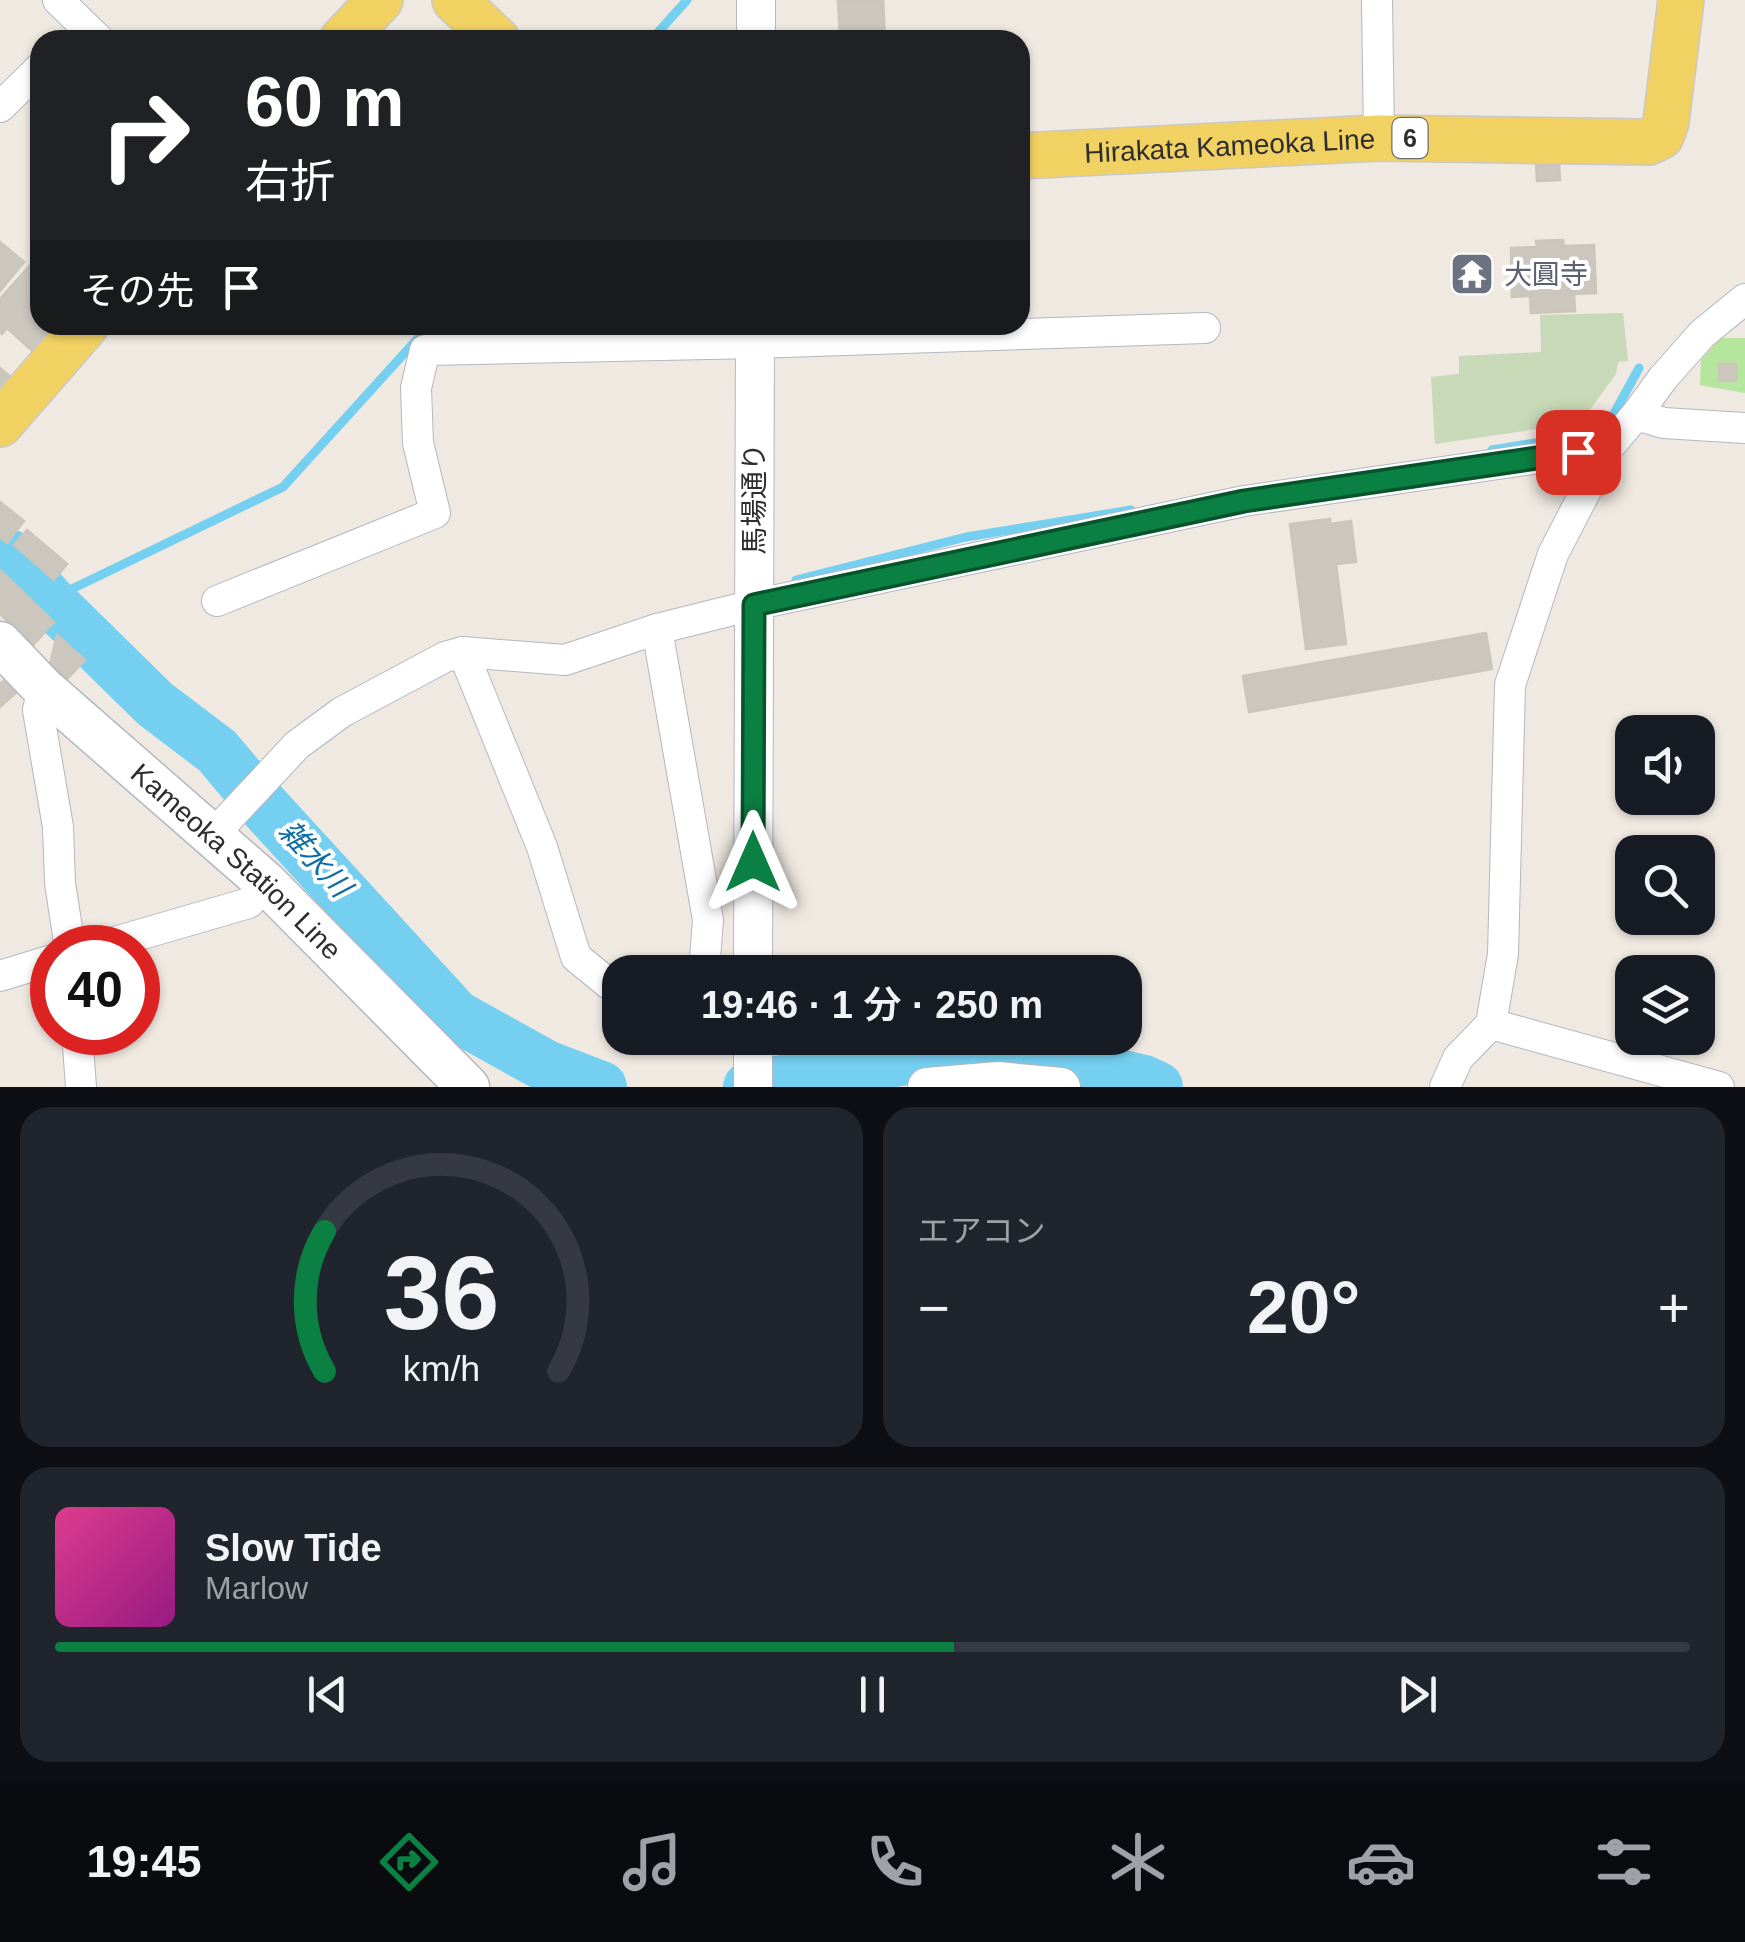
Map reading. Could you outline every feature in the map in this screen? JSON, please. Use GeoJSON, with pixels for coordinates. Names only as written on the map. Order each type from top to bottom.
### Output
{"type":"FeatureCollection","features":[{"type":"Feature","properties":{"kind":"main road"},"geometry":{"type":"LineString","coordinates":[[352,30],[380,0]]}},
{"type":"Feature","properties":{"kind":"main road"},"geometry":{"type":"LineString","coordinates":[[455,0],[486,30]]}},
{"type":"Feature","properties":{"kind":"main road","name":"Hirakata Kameoka Line"},"geometry":{"type":"LineString","coordinates":[[1030,155],[1379,138],[1649,142],[1661,136],[1666,122],[1681,0]]}},
{"type":"Feature","properties":{"kind":"main road"},"geometry":{"type":"LineString","coordinates":[[0,424],[77,335]]}},
{"type":"Feature","properties":{"kind":"main road","name":"Kameoka Station Line"},"geometry":{"type":"LineString","coordinates":[[0,643],[44,688],[265,882],[468,1087]]}},
{"type":"Feature","properties":{"kind":"street"},"geometry":{"type":"LineString","coordinates":[[58,0],[80,30]]}},
{"type":"Feature","properties":{"kind":"street"},"geometry":{"type":"LineString","coordinates":[[756,0],[756,30]]}},
{"type":"Feature","properties":{"kind":"street"},"geometry":{"type":"LineString","coordinates":[[1377,0],[1379,138]]}},
{"type":"Feature","properties":{"kind":"street"},"geometry":{"type":"LineString","coordinates":[[0,107],[30,78]]}},
{"type":"Feature","properties":{"kind":"street"},"geometry":{"type":"LineString","coordinates":[[1445,1087],[1458,1058],[1491,1024],[1503,954],[1510,685],[1553,554],[1608,448],[1702,334],[1745,299]]}},
{"type":"Feature","properties":{"kind":"street"},"geometry":{"type":"LineString","coordinates":[[1030,330],[1205,328]]}},
{"type":"Feature","properties":{"kind":"street"},"geometry":{"type":"LineString","coordinates":[[217,601],[436,513],[418,442],[416,388],[425,350],[734,335]]}},
{"type":"Feature","properties":{"kind":"street","name":"馬場通り"},"geometry":{"type":"LineString","coordinates":[[753,955],[755,335]]}},
{"type":"Feature","properties":{"kind":"street"},"geometry":{"type":"LineString","coordinates":[[1636,415],[1664,423],[1745,428]]}},
{"type":"Feature","properties":{"kind":"street"},"geometry":{"type":"LineString","coordinates":[[211,837],[297,745],[342,712],[445,656],[463,652],[564,660],[658,629],[754,605],[1244,501],[1608,448]]}},
{"type":"Feature","properties":{"kind":"street"},"geometry":{"type":"LineString","coordinates":[[658,629],[708,920],[705,955]]}},
{"type":"Feature","properties":{"kind":"street"},"geometry":{"type":"LineString","coordinates":[[463,652],[542,848],[576,957],[602,978]]}},
{"type":"Feature","properties":{"kind":"street"},"geometry":{"type":"LineString","coordinates":[[44,688],[38,710],[58,827],[66,925]]}},
{"type":"Feature","properties":{"kind":"street"},"geometry":{"type":"LineString","coordinates":[[160,928],[249,902],[265,882]]}},
{"type":"Feature","properties":{"kind":"street"},"geometry":{"type":"LineString","coordinates":[[0,976],[30,967]]}},
{"type":"Feature","properties":{"kind":"street"},"geometry":{"type":"LineString","coordinates":[[1491,1024],[1719,1087]]}},
{"type":"Feature","properties":{"kind":"street"},"geometry":{"type":"LineString","coordinates":[[79,1055],[81,1087]]}},
{"type":"Feature","properties":{"kind":"street"},"geometry":{"type":"LineString","coordinates":[[753,1055],[753,1087]]}},
{"type":"Feature","properties":{"kind":"street"},"geometry":{"type":"LineString","coordinates":[[933,1086],[998,1081],[1060,1087]]}},
{"type":"Feature","properties":{"kind":"green space"},"geometry":{"type":"Polygon","coordinates":[[[1623,313],[1628,361],[1618,362],[1616,374],[1583,419],[1435,444],[1431,377],[1459,374],[1459,356],[1541,352],[1540,315],[1623,313]]]}},
{"type":"Feature","properties":{"kind":"green space"},"geometry":{"type":"Polygon","coordinates":[[[1720,338],[1745,338],[1745,393],[1700,385],[1701,360],[1720,338]]]}},
{"type":"Feature","properties":{"kind":"building"},"geometry":{"type":"Polygon","coordinates":[[[883,0],[884,30],[839,30],[838,1],[883,0]]]}},
{"type":"Feature","properties":{"kind":"building"},"geometry":{"type":"Polygon","coordinates":[[[1559,161],[1560,180],[1537,181],[1536,163],[1559,161]]]}},
{"type":"Feature","properties":{"kind":"building"},"geometry":{"type":"Polygon","coordinates":[[[1563,240],[1564,246],[1594,245],[1596,293],[1574,294],[1575,311],[1531,313],[1530,296],[1512,297],[1511,248],[1537,247],[1536,241],[1563,240]]]}},
{"type":"Feature","properties":{"kind":"building"},"geometry":{"type":"Polygon","coordinates":[[[0,242],[24,262],[0,291],[0,242]]]}},
{"type":"Feature","properties":{"kind":"building"},"geometry":{"type":"Polygon","coordinates":[[[30,265],[30,335],[57,335],[38,356],[7,328],[0,332],[0,299],[30,265]]]}},
{"type":"Feature","properties":{"kind":"building"},"geometry":{"type":"Polygon","coordinates":[[[1719,364],[1736,364],[1736,381],[1719,381],[1719,364]]]}},
{"type":"Feature","properties":{"kind":"building"},"geometry":{"type":"Polygon","coordinates":[[[0,368],[13,379],[0,394],[0,368]]]}},
{"type":"Feature","properties":{"kind":"building"},"geometry":{"type":"Polygon","coordinates":[[[0,502],[24,521],[7,543],[0,537],[0,502]]]}},
{"type":"Feature","properties":{"kind":"building"},"geometry":{"type":"Polygon","coordinates":[[[1330,519],[1330,524],[1351,521],[1356,562],[1336,564],[1346,644],[1306,649],[1290,524],[1330,519]]]}},
{"type":"Feature","properties":{"kind":"building"},"geometry":{"type":"Polygon","coordinates":[[[27,530],[67,564],[54,580],[14,545],[27,530]]]}},
{"type":"Feature","properties":{"kind":"building"},"geometry":{"type":"Polygon","coordinates":[[[0,570],[54,622],[33,645],[0,614],[0,570]]]}},
{"type":"Feature","properties":{"kind":"building"},"geometry":{"type":"Polygon","coordinates":[[[1486,633],[1492,669],[1249,712],[1243,676],[1486,633]]]}},
{"type":"Feature","properties":{"kind":"building"},"geometry":{"type":"Polygon","coordinates":[[[57,635],[85,660],[67,679],[50,664],[57,635]]]}},
{"type":"Feature","properties":{"kind":"building"},"geometry":{"type":"Polygon","coordinates":[[[8,677],[19,690],[0,707],[0,684],[8,677]]]}},
{"type":"Feature","properties":{"kind":"waterway"},"geometry":{"type":"LineString","coordinates":[[660,30],[687,0]]}},
{"type":"Feature","properties":{"kind":"waterway"},"geometry":{"type":"LineString","coordinates":[[49,600],[283,487],[421,335]]}},
{"type":"Feature","properties":{"kind":"waterway"},"geometry":{"type":"LineString","coordinates":[[1492,450],[1595,433],[1610,421],[1639,368]]}},
{"type":"Feature","properties":{"kind":"waterway"},"geometry":{"type":"LineString","coordinates":[[796,580],[966,537],[1131,510]]}},
{"type":"Feature","properties":{"kind":"waterway","name":"雑水川"},"geometry":{"type":"LineString","coordinates":[[0,551],[9,555],[155,704],[217,751],[456,1016],[546,1066],[601,1087]]}},
{"type":"Feature","properties":{"kind":"waterway","name":"雑水川"},"geometry":{"type":"LineString","coordinates":[[749,1087],[928,1055],[1004,1048],[1157,1087]]}},
{"type":"Feature","properties":{"kind":"place","name":"大圓寺"},"geometry":{"type":"Point","coordinates":[1472,274]}},
{"type":"Feature","properties":{"kind":"route"},"geometry":{"type":"LineString","coordinates":[[753,862],[754,605],[1244,501],[1578,452]]}}]}
